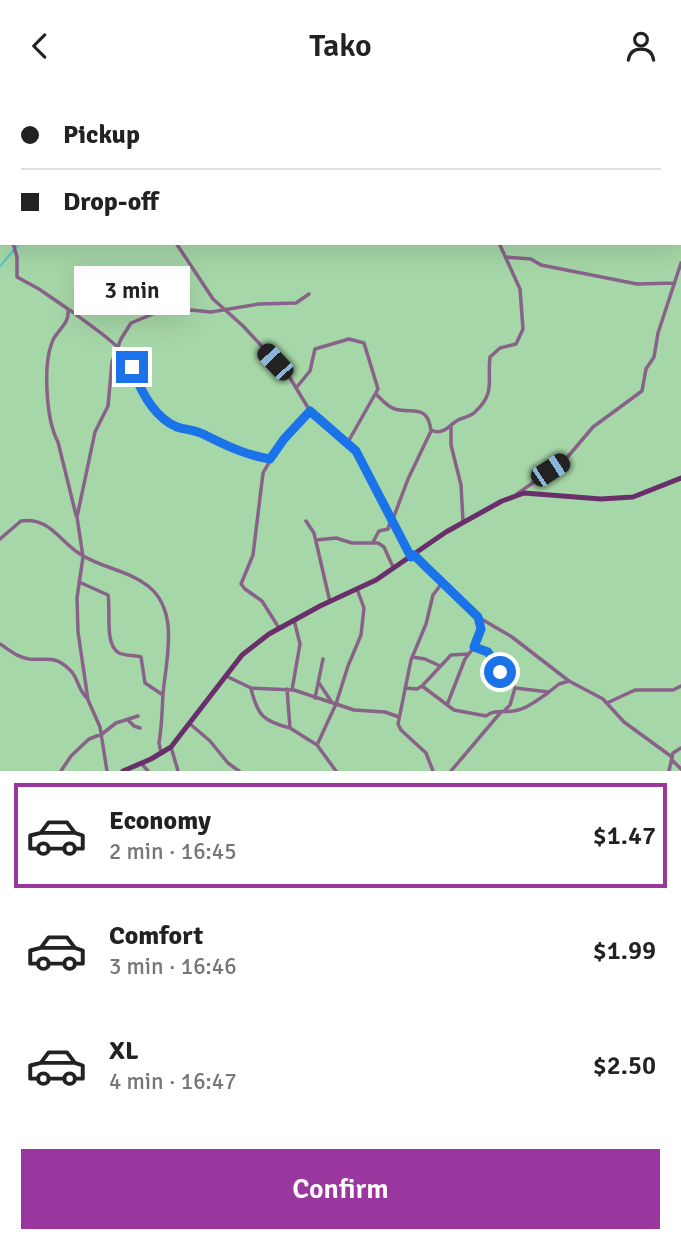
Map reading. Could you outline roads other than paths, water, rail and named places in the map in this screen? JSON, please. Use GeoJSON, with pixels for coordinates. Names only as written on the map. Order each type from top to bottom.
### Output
{"type":"FeatureCollection","features":[{"type":"Feature","properties":{"kind":"street"},"geometry":{"type":"LineString","coordinates":[[14,245],[17,257],[17,277],[68,309],[118,348],[128,358],[142,391],[163,418],[177,427],[201,432],[250,456],[270,459]]}},
{"type":"Feature","properties":{"kind":"street"},"geometry":{"type":"LineString","coordinates":[[177,245],[213,299],[286,373],[310,411],[348,442],[365,466],[392,517],[401,541],[412,556],[478,617],[512,637],[569,681],[607,703],[624,722],[672,758],[681,769]]}},
{"type":"Feature","properties":{"kind":"street"},"geometry":{"type":"LineString","coordinates":[[431,430],[439,432],[459,419],[473,414],[491,382],[490,357],[503,347],[514,345],[523,333],[520,289],[500,245]]}},
{"type":"Feature","properties":{"kind":"street"},"geometry":{"type":"LineString","coordinates":[[506,257],[530,259],[541,265],[637,283],[674,283]]}},
{"type":"Feature","properties":{"kind":"street"},"geometry":{"type":"LineString","coordinates":[[123,771],[132,769],[171,747],[242,655],[294,619],[394,569],[463,521],[517,494],[565,460],[593,427],[643,390],[646,369],[654,358],[658,333],[681,263]]}},
{"type":"Feature","properties":{"kind":"street"},"geometry":{"type":"LineString","coordinates":[[77,517],[94,432],[108,406],[112,362],[131,323],[160,311],[211,312],[296,303],[309,294]]}},
{"type":"Feature","properties":{"kind":"street"},"geometry":{"type":"LineString","coordinates":[[68,309],[67,320],[51,348],[46,393],[52,432],[58,442],[77,517],[83,557],[77,626],[88,700],[102,734],[107,771]]}},
{"type":"Feature","properties":{"kind":"street"},"geometry":{"type":"LineString","coordinates":[[296,388],[310,371],[314,349],[349,339],[365,345],[379,384],[377,395],[348,442]]}},
{"type":"Feature","properties":{"kind":"street"},"geometry":{"type":"LineString","coordinates":[[373,542],[379,531],[388,529],[431,430],[429,419],[422,412],[392,408],[377,395]]}},
{"type":"Feature","properties":{"kind":"street"},"geometry":{"type":"LineString","coordinates":[[279,628],[262,601],[241,583],[253,555],[263,473],[284,439],[310,411]]}},
{"type":"Feature","properties":{"kind":"street"},"geometry":{"type":"LineString","coordinates":[[451,425],[451,445],[461,485],[463,521]]}},
{"type":"Feature","properties":{"kind":"street"},"geometry":{"type":"LineString","coordinates":[[517,494],[622,498],[681,478]]}},
{"type":"Feature","properties":{"kind":"street"},"geometry":{"type":"LineString","coordinates":[[0,539],[22,521],[37,521],[49,526],[83,557],[137,579],[154,592],[160,600],[169,635],[159,743],[161,753]]}},
{"type":"Feature","properties":{"kind":"street"},"geometry":{"type":"LineString","coordinates":[[306,521],[316,540],[330,601]]}},
{"type":"Feature","properties":{"kind":"street"},"geometry":{"type":"LineString","coordinates":[[316,540],[336,538],[348,542],[373,542],[384,547],[394,569]]}},
{"type":"Feature","properties":{"kind":"street"},"geometry":{"type":"LineString","coordinates":[[79,582],[108,595],[109,636],[112,644],[120,653],[141,657],[145,683],[163,695]]}},
{"type":"Feature","properties":{"kind":"street"},"geometry":{"type":"LineString","coordinates":[[433,771],[426,753],[398,727],[412,657],[426,624],[433,595],[442,583]]}},
{"type":"Feature","properties":{"kind":"street"},"geometry":{"type":"LineString","coordinates":[[317,745],[358,646],[364,624],[365,608],[357,589]]}},
{"type":"Feature","properties":{"kind":"street"},"geometry":{"type":"LineString","coordinates":[[447,705],[481,629],[478,617]]}},
{"type":"Feature","properties":{"kind":"street"},"geometry":{"type":"LineString","coordinates":[[290,728],[290,690],[300,644],[294,619]]}},
{"type":"Feature","properties":{"kind":"street"},"geometry":{"type":"LineString","coordinates":[[0,644],[9,653],[27,659],[48,657],[57,660],[72,671],[80,690],[88,700]]}},
{"type":"Feature","properties":{"kind":"street"},"geometry":{"type":"LineString","coordinates":[[474,647],[488,652],[497,670],[507,677],[515,688],[550,692]]}},
{"type":"Feature","properties":{"kind":"street"},"geometry":{"type":"LineString","coordinates":[[405,688],[417,689],[422,686],[451,655],[468,654]]}},
{"type":"Feature","properties":{"kind":"street"},"geometry":{"type":"LineString","coordinates":[[412,657],[440,666]]}},
{"type":"Feature","properties":{"kind":"street"},"geometry":{"type":"LineString","coordinates":[[315,698],[323,659]]}},
{"type":"Feature","properties":{"kind":"street"},"geometry":{"type":"LineString","coordinates":[[225,675],[251,688],[290,690],[361,712],[385,712],[399,717]]}},
{"type":"Feature","properties":{"kind":"street"},"geometry":{"type":"LineString","coordinates":[[422,686],[455,711],[486,716],[493,711],[513,712],[527,707],[569,681]]}},
{"type":"Feature","properties":{"kind":"street"},"geometry":{"type":"LineString","coordinates":[[318,683],[334,704]]}},
{"type":"Feature","properties":{"kind":"street"},"geometry":{"type":"LineString","coordinates":[[607,703],[635,690],[673,690],[681,686]]}},
{"type":"Feature","properties":{"kind":"street"},"geometry":{"type":"LineString","coordinates":[[251,688],[262,716],[271,724],[290,728],[317,745],[336,771]]}},
{"type":"Feature","properties":{"kind":"street"},"geometry":{"type":"LineString","coordinates":[[451,771],[510,705],[515,688]]}},
{"type":"Feature","properties":{"kind":"street"},"geometry":{"type":"LineString","coordinates":[[61,771],[71,756],[89,739],[102,734],[116,723],[138,716]]}},
{"type":"Feature","properties":{"kind":"street"},"geometry":{"type":"LineString","coordinates":[[128,720],[140,728]]}},
{"type":"Feature","properties":{"kind":"street"},"geometry":{"type":"LineString","coordinates":[[189,723],[239,771]]}},
{"type":"Feature","properties":{"kind":"street"},"geometry":{"type":"LineString","coordinates":[[171,747],[178,771]]}},
{"type":"Feature","properties":{"kind":"street"},"geometry":{"type":"LineString","coordinates":[[669,771],[672,758],[681,748]]}},
{"type":"Feature","properties":{"kind":"street"},"geometry":{"type":"LineString","coordinates":[[141,763],[148,771]]}},
{"type":"Feature","properties":{"kind":"waterway"},"geometry":{"type":"LineString","coordinates":[[0,266],[18,245]]}}]}
